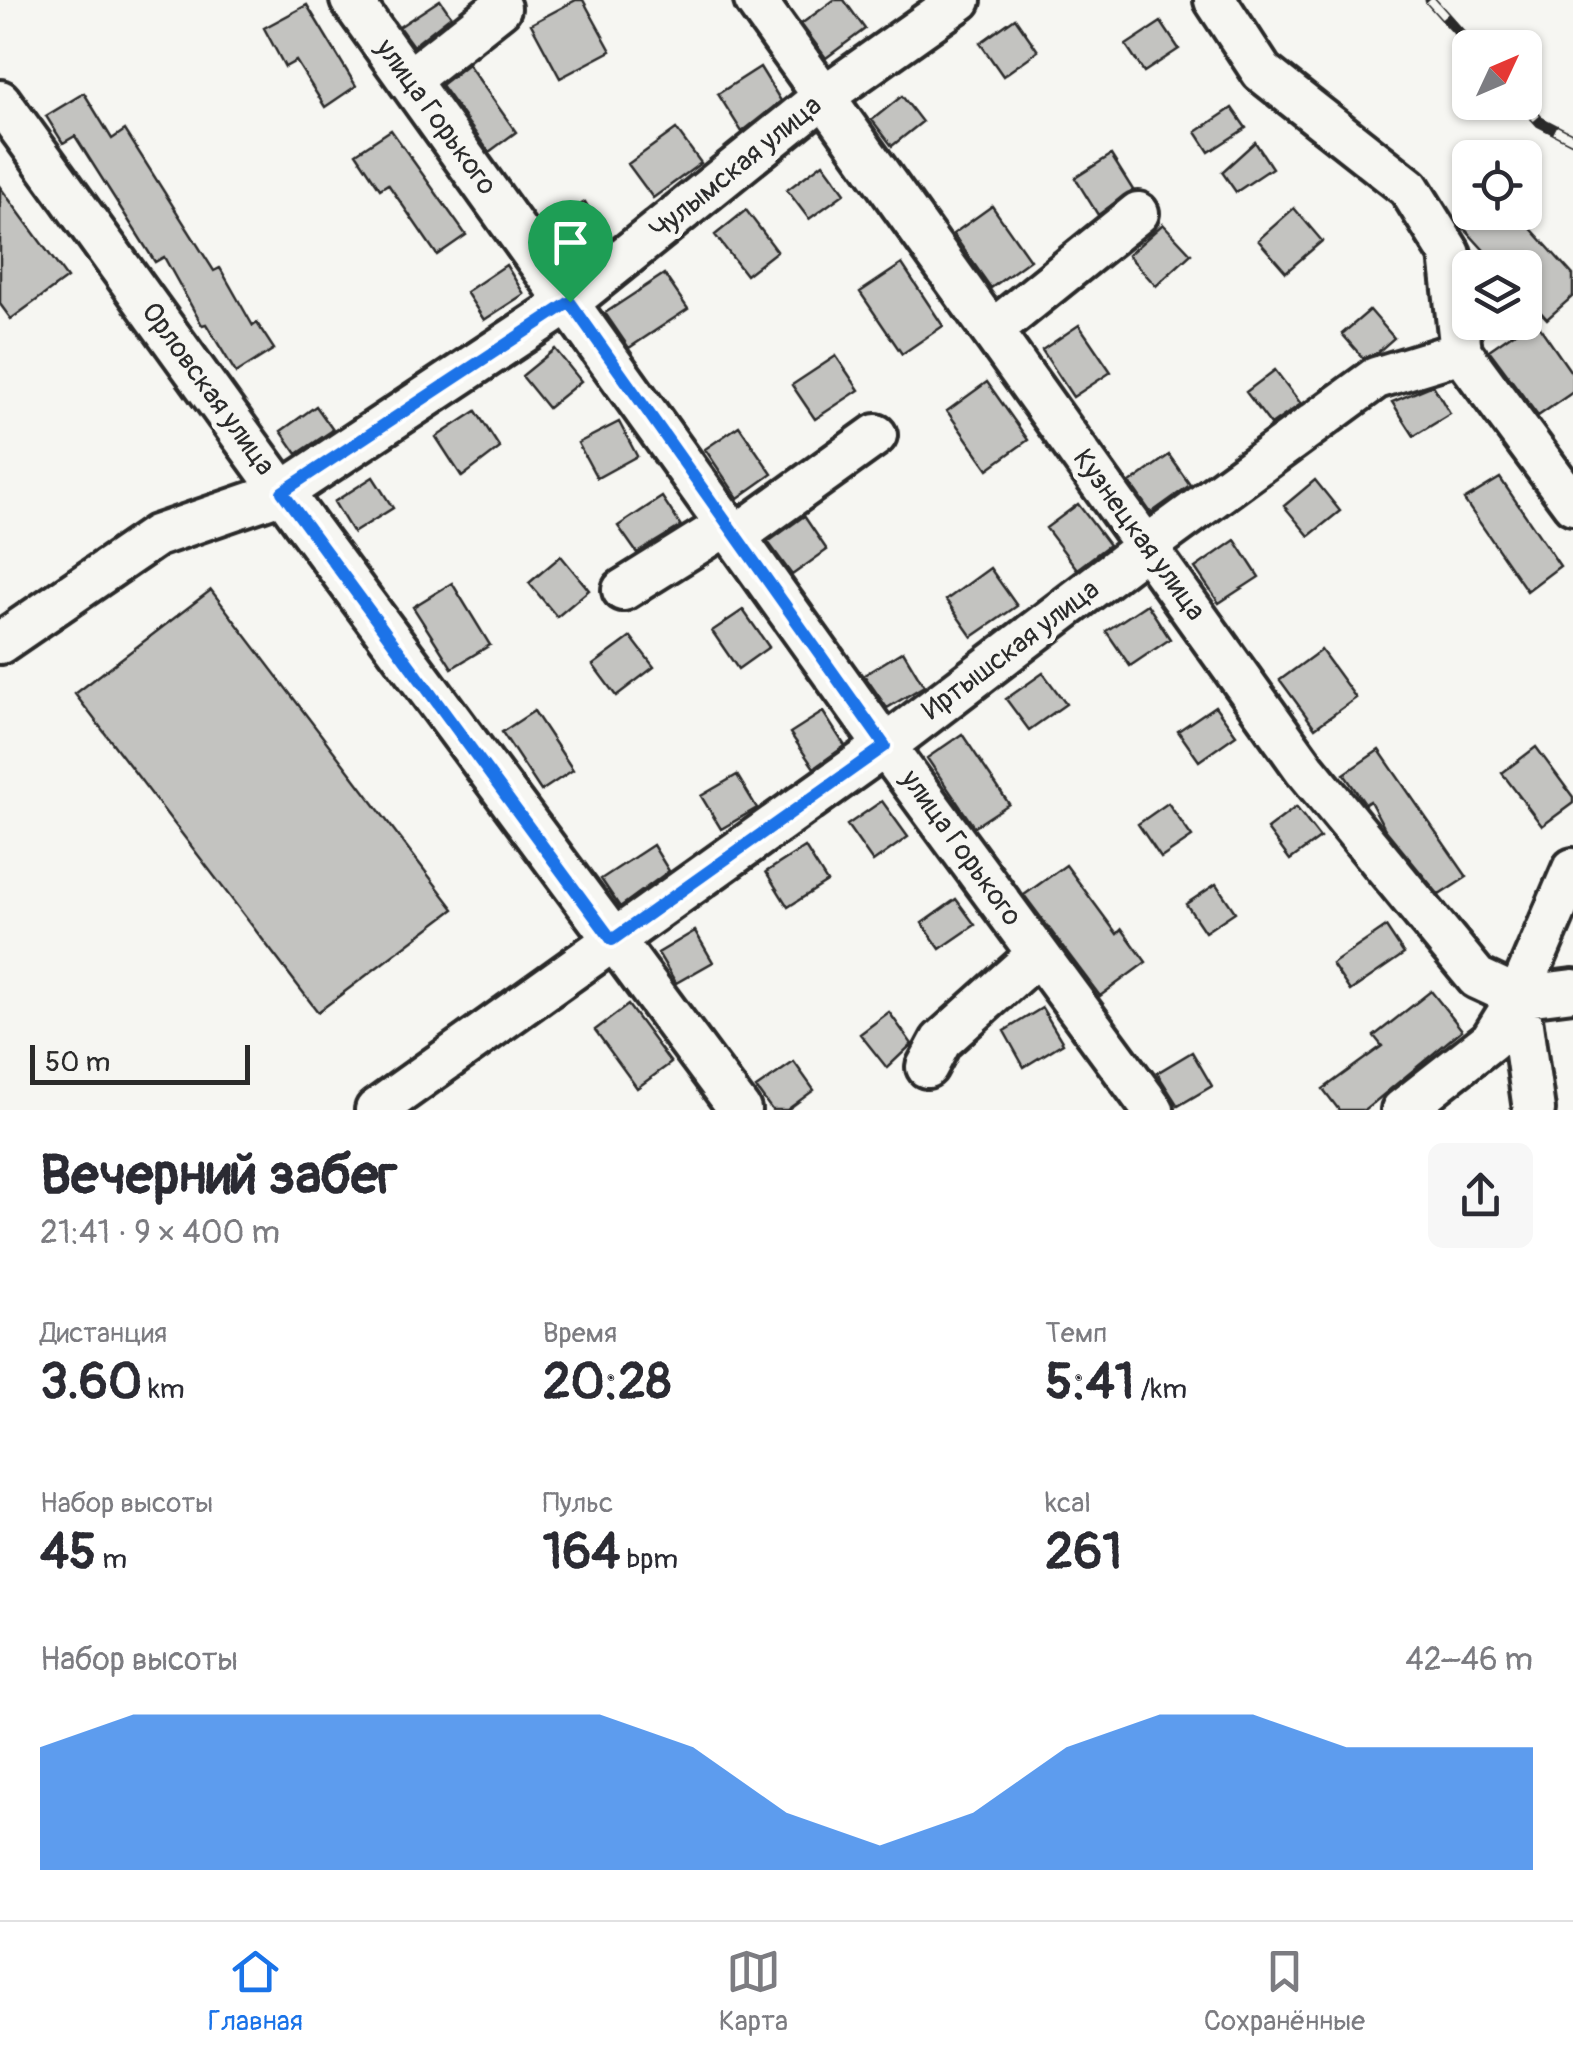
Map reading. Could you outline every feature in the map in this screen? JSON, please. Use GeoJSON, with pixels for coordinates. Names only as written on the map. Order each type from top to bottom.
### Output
{"type":"FeatureCollection","features":[{"type":"Feature","properties":{"kind":"street","name":"улица Горького"},"geometry":{"type":"LineString","coordinates":[[351,0],[885,746],[1153,1110]]}},
{"type":"Feature","properties":{"kind":"street","name":"Кузнецкая улица"},"geometry":{"type":"LineString","coordinates":[[755,0],[1305,769],[1477,978],[1518,997]]}},
{"type":"Feature","properties":{"kind":"street","name":"Чулымская улица"},"geometry":{"type":"LineString","coordinates":[[0,642],[156,536],[282,492],[570,302],[823,97],[960,0]]}},
{"type":"Feature","properties":{"kind":"street"},"geometry":{"type":"LineString","coordinates":[[1215,0],[1262,72],[1409,188],[1450,254],[1461,352],[1573,504]]}},
{"type":"Feature","properties":{"kind":"street"},"geometry":{"type":"LineString","coordinates":[[409,80],[500,8]]}},
{"type":"Feature","properties":{"kind":"street","name":"Орловская улица"},"geometry":{"type":"LineString","coordinates":[[0,101],[282,492],[740,1110]]}},
{"type":"Feature","properties":{"kind":"street"},"geometry":{"type":"LineString","coordinates":[[992,332],[1138,212]]}},
{"type":"Feature","properties":{"kind":"street","name":"Иртышская улица"},"geometry":{"type":"LineString","coordinates":[[376,1110],[885,746],[1376,378],[1461,352]]}},
{"type":"Feature","properties":{"kind":"street"},"geometry":{"type":"LineString","coordinates":[[622,590],[732,530],[876,434]]}},
{"type":"Feature","properties":{"kind":"street"},"geometry":{"type":"LineString","coordinates":[[1402,1110],[1491,1040],[1518,997],[1573,869]]}},
{"type":"Feature","properties":{"kind":"street"},"geometry":{"type":"LineString","coordinates":[[927,1067],[941,1041],[1038,954]]}},
{"type":"Feature","properties":{"kind":"street"},"geometry":{"type":"LineString","coordinates":[[1518,997],[1573,990]]}},
{"type":"Feature","properties":{"kind":"street"},"geometry":{"type":"LineString","coordinates":[[1518,997],[1534,1110]]}},
{"type":"Feature","properties":{"kind":"building"},"geometry":{"type":"Polygon","coordinates":[[[440,0],[451,16],[413,46],[399,27],[440,0]]]}},
{"type":"Feature","properties":{"kind":"building"},"geometry":{"type":"Polygon","coordinates":[[[583,0],[611,51],[560,78],[531,24],[583,0]]]}},
{"type":"Feature","properties":{"kind":"building"},"geometry":{"type":"Polygon","coordinates":[[[834,0],[844,0],[865,29],[826,58],[801,24],[834,0]]]}},
{"type":"Feature","properties":{"kind":"building"},"geometry":{"type":"Polygon","coordinates":[[[307,5],[356,86],[325,107],[296,61],[285,67],[264,28],[307,5]]]}},
{"type":"Feature","properties":{"kind":"building"},"geometry":{"type":"Polygon","coordinates":[[[1015,18],[1038,51],[1003,76],[980,43],[1015,18]]]}},
{"type":"Feature","properties":{"kind":"building"},"geometry":{"type":"Polygon","coordinates":[[[1161,22],[1179,49],[1144,72],[1126,45],[1161,22]]]}},
{"type":"Feature","properties":{"kind":"building"},"geometry":{"type":"Polygon","coordinates":[[[468,64],[516,132],[489,152],[441,85],[468,64]]]}},
{"type":"Feature","properties":{"kind":"building"},"geometry":{"type":"Polygon","coordinates":[[[760,67],[781,101],[742,132],[718,94],[760,67]]]}},
{"type":"Feature","properties":{"kind":"building"},"geometry":{"type":"Polygon","coordinates":[[[84,93],[112,139],[125,130],[214,271],[220,268],[253,326],[257,323],[274,349],[236,373],[206,324],[202,325],[164,257],[155,262],[75,136],[63,143],[46,116],[84,93]]]}},
{"type":"Feature","properties":{"kind":"building"},"geometry":{"type":"Polygon","coordinates":[[[902,96],[922,122],[892,146],[872,120],[902,96]]]}},
{"type":"Feature","properties":{"kind":"building"},"geometry":{"type":"Polygon","coordinates":[[[1232,108],[1246,128],[1209,152],[1196,132],[1232,108]]]}},
{"type":"Feature","properties":{"kind":"building"},"geometry":{"type":"Polygon","coordinates":[[[676,129],[701,163],[653,198],[628,164],[676,129]]]}},
{"type":"Feature","properties":{"kind":"building"},"geometry":{"type":"Polygon","coordinates":[[[391,130],[466,235],[437,255],[388,184],[380,189],[356,153],[391,130]]]}},
{"type":"Feature","properties":{"kind":"building"},"geometry":{"type":"Polygon","coordinates":[[[1255,142],[1272,168],[1236,192],[1222,172],[1255,142]]]}},
{"type":"Feature","properties":{"kind":"building"},"geometry":{"type":"Polygon","coordinates":[[[1111,155],[1133,190],[1098,215],[1075,178],[1111,155]]]}},
{"type":"Feature","properties":{"kind":"building"},"geometry":{"type":"Polygon","coordinates":[[[823,163],[845,193],[809,219],[787,190],[823,163]]]}},
{"type":"Feature","properties":{"kind":"building"},"geometry":{"type":"Polygon","coordinates":[[[0,187],[67,278],[11,319],[0,304],[0,187]]]}},
{"type":"Feature","properties":{"kind":"building"},"geometry":{"type":"Polygon","coordinates":[[[585,202],[608,239],[569,263],[545,226],[585,202]]]}},
{"type":"Feature","properties":{"kind":"building"},"geometry":{"type":"Polygon","coordinates":[[[992,206],[1030,260],[991,288],[953,234],[992,206]]]}},
{"type":"Feature","properties":{"kind":"building"},"geometry":{"type":"Polygon","coordinates":[[[1294,208],[1322,241],[1286,272],[1258,240],[1294,208]]]}},
{"type":"Feature","properties":{"kind":"building"},"geometry":{"type":"Polygon","coordinates":[[[746,210],[777,251],[746,275],[715,235],[746,210]]]}},
{"type":"Feature","properties":{"kind":"building"},"geometry":{"type":"Polygon","coordinates":[[[1163,224],[1191,254],[1156,286],[1128,255],[1163,224]]]}},
{"type":"Feature","properties":{"kind":"building"},"geometry":{"type":"Polygon","coordinates":[[[1466,230],[1532,230],[1573,275],[1573,296],[1547,319],[1542,314],[1542,250],[1484,250],[1466,230]]]}},
{"type":"Feature","properties":{"kind":"building"},"geometry":{"type":"Polygon","coordinates":[[[902,264],[943,326],[902,354],[860,292],[902,264]]]}},
{"type":"Feature","properties":{"kind":"building"},"geometry":{"type":"Polygon","coordinates":[[[506,265],[524,294],[484,320],[466,292],[506,265]]]}},
{"type":"Feature","properties":{"kind":"building"},"geometry":{"type":"Polygon","coordinates":[[[664,274],[688,309],[629,348],[605,313],[664,274]]]}},
{"type":"Feature","properties":{"kind":"building"},"geometry":{"type":"Polygon","coordinates":[[[1370,310],[1394,338],[1377,353],[1363,358],[1342,334],[1370,310]]]}},
{"type":"Feature","properties":{"kind":"building"},"geometry":{"type":"Polygon","coordinates":[[[1079,325],[1111,372],[1073,397],[1042,350],[1079,325]]]}},
{"type":"Feature","properties":{"kind":"building"},"geometry":{"type":"Polygon","coordinates":[[[1542,330],[1573,375],[1573,392],[1538,416],[1489,350],[1504,340],[1542,340],[1542,330]]]}},
{"type":"Feature","properties":{"kind":"building"},"geometry":{"type":"Polygon","coordinates":[[[555,349],[581,381],[548,408],[522,376],[555,349]]]}},
{"type":"Feature","properties":{"kind":"building"},"geometry":{"type":"Polygon","coordinates":[[[836,356],[859,390],[815,419],[792,385],[836,356]]]}},
{"type":"Feature","properties":{"kind":"building"},"geometry":{"type":"Polygon","coordinates":[[[1275,370],[1301,404],[1271,425],[1246,392],[1275,370]]]}},
{"type":"Feature","properties":{"kind":"building"},"geometry":{"type":"Polygon","coordinates":[[[987,382],[1028,440],[988,469],[947,411],[987,382]]]}},
{"type":"Feature","properties":{"kind":"building"},"geometry":{"type":"Polygon","coordinates":[[[1433,385],[1450,414],[1414,436],[1392,402],[1433,385]]]}},
{"type":"Feature","properties":{"kind":"building"},"geometry":{"type":"Polygon","coordinates":[[[316,406],[333,430],[297,454],[281,431],[316,406]]]}},
{"type":"Feature","properties":{"kind":"building"},"geometry":{"type":"Polygon","coordinates":[[[476,411],[500,448],[462,477],[436,437],[476,411]]]}},
{"type":"Feature","properties":{"kind":"building"},"geometry":{"type":"Polygon","coordinates":[[[619,422],[637,456],[597,478],[578,443],[619,422]]]}},
{"type":"Feature","properties":{"kind":"building"},"geometry":{"type":"Polygon","coordinates":[[[739,426],[772,474],[738,498],[705,449],[739,426]]]}},
{"type":"Feature","properties":{"kind":"building"},"geometry":{"type":"Polygon","coordinates":[[[1169,455],[1190,485],[1151,513],[1130,483],[1169,455]]]}},
{"type":"Feature","properties":{"kind":"building"},"geometry":{"type":"Polygon","coordinates":[[[373,477],[393,508],[353,533],[334,502],[373,477]]]}},
{"type":"Feature","properties":{"kind":"building"},"geometry":{"type":"Polygon","coordinates":[[[1500,478],[1560,566],[1527,591],[1464,500],[1500,478]]]}},
{"type":"Feature","properties":{"kind":"building"},"geometry":{"type":"Polygon","coordinates":[[[1315,480],[1340,511],[1309,536],[1284,506],[1315,480]]]}},
{"type":"Feature","properties":{"kind":"building"},"geometry":{"type":"Polygon","coordinates":[[[662,497],[681,526],[637,553],[618,526],[662,497]]]}},
{"type":"Feature","properties":{"kind":"building"},"geometry":{"type":"Polygon","coordinates":[[[1078,504],[1109,545],[1077,569],[1046,528],[1078,504]]]}},
{"type":"Feature","properties":{"kind":"building"},"geometry":{"type":"Polygon","coordinates":[[[804,516],[827,550],[792,575],[768,542],[804,516]]]}},
{"type":"Feature","properties":{"kind":"building"},"geometry":{"type":"Polygon","coordinates":[[[1235,540],[1259,577],[1219,603],[1195,568],[1235,540]]]}},
{"type":"Feature","properties":{"kind":"building"},"geometry":{"type":"Polygon","coordinates":[[[561,556],[589,590],[557,617],[529,583],[561,556]]]}},
{"type":"Feature","properties":{"kind":"building"},"geometry":{"type":"Polygon","coordinates":[[[990,568],[1017,606],[972,637],[946,600],[990,568]]]}},
{"type":"Feature","properties":{"kind":"building"},"geometry":{"type":"Polygon","coordinates":[[[452,583],[490,645],[452,668],[413,607],[452,583]]]}},
{"type":"Feature","properties":{"kind":"building"},"geometry":{"type":"Polygon","coordinates":[[[211,590],[454,909],[318,1012],[75,694],[211,590]]]}},
{"type":"Feature","properties":{"kind":"building"},"geometry":{"type":"Polygon","coordinates":[[[1147,604],[1170,639],[1130,666],[1106,631],[1147,604]]]}},
{"type":"Feature","properties":{"kind":"building"},"geometry":{"type":"Polygon","coordinates":[[[743,610],[769,647],[738,669],[712,631],[743,610]]]}},
{"type":"Feature","properties":{"kind":"building"},"geometry":{"type":"Polygon","coordinates":[[[631,637],[654,667],[616,696],[593,665],[631,637]]]}},
{"type":"Feature","properties":{"kind":"building"},"geometry":{"type":"Polygon","coordinates":[[[1321,650],[1356,698],[1315,728],[1280,680],[1321,650]]]}},
{"type":"Feature","properties":{"kind":"building"},"geometry":{"type":"Polygon","coordinates":[[[903,651],[924,686],[887,708],[864,675],[903,651]]]}},
{"type":"Feature","properties":{"kind":"building"},"geometry":{"type":"Polygon","coordinates":[[[1043,673],[1066,704],[1029,730],[1006,699],[1043,673]]]}},
{"type":"Feature","properties":{"kind":"building"},"geometry":{"type":"Polygon","coordinates":[[[1215,706],[1236,735],[1199,761],[1178,731],[1215,706]]]}},
{"type":"Feature","properties":{"kind":"building"},"geometry":{"type":"Polygon","coordinates":[[[534,711],[573,770],[541,791],[502,732],[534,711]]]}},
{"type":"Feature","properties":{"kind":"building"},"geometry":{"type":"Polygon","coordinates":[[[823,712],[845,746],[814,768],[790,733],[823,712]]]}},
{"type":"Feature","properties":{"kind":"building"},"geometry":{"type":"Polygon","coordinates":[[[962,734],[1009,804],[974,827],[927,758],[962,734]]]}},
{"type":"Feature","properties":{"kind":"building"},"geometry":{"type":"Polygon","coordinates":[[[1536,747],[1573,797],[1573,803],[1542,826],[1502,773],[1536,747]]]}},
{"type":"Feature","properties":{"kind":"building"},"geometry":{"type":"Polygon","coordinates":[[[1379,750],[1467,877],[1439,895],[1385,829],[1370,801],[1365,804],[1344,774],[1379,750]]]}},
{"type":"Feature","properties":{"kind":"building"},"geometry":{"type":"Polygon","coordinates":[[[737,775],[757,808],[721,829],[701,796],[737,775]]]}},
{"type":"Feature","properties":{"kind":"building"},"geometry":{"type":"Polygon","coordinates":[[[882,801],[908,837],[873,862],[847,825],[882,801]]]}},
{"type":"Feature","properties":{"kind":"building"},"geometry":{"type":"Polygon","coordinates":[[[1168,803],[1192,837],[1161,858],[1138,824],[1168,803]]]}},
{"type":"Feature","properties":{"kind":"building"},"geometry":{"type":"Polygon","coordinates":[[[1296,807],[1320,838],[1290,860],[1267,829],[1296,807]]]}},
{"type":"Feature","properties":{"kind":"building"},"geometry":{"type":"Polygon","coordinates":[[[653,845],[669,871],[620,907],[601,879],[653,845]]]}},
{"type":"Feature","properties":{"kind":"building"},"geometry":{"type":"Polygon","coordinates":[[[805,847],[827,882],[788,907],[766,872],[805,847]]]}},
{"type":"Feature","properties":{"kind":"building"},"geometry":{"type":"Polygon","coordinates":[[[1066,865],[1117,934],[1122,929],[1146,962],[1100,996],[1024,895],[1066,865]]]}},
{"type":"Feature","properties":{"kind":"building"},"geometry":{"type":"Polygon","coordinates":[[[1216,884],[1235,912],[1205,932],[1186,904],[1216,884]]]}},
{"type":"Feature","properties":{"kind":"building"},"geometry":{"type":"Polygon","coordinates":[[[956,899],[975,925],[940,949],[922,923],[956,899]]]}},
{"type":"Feature","properties":{"kind":"building"},"geometry":{"type":"Polygon","coordinates":[[[1386,927],[1404,954],[1350,991],[1332,964],[1386,927]]]}},
{"type":"Feature","properties":{"kind":"building"},"geometry":{"type":"Polygon","coordinates":[[[695,931],[713,962],[676,983],[658,953],[695,931]]]}},
{"type":"Feature","properties":{"kind":"building"},"geometry":{"type":"Polygon","coordinates":[[[1431,991],[1462,1030],[1365,1110],[1339,1110],[1323,1089],[1382,1046],[1374,1036],[1431,991]]]}},
{"type":"Feature","properties":{"kind":"building"},"geometry":{"type":"Polygon","coordinates":[[[628,1005],[671,1063],[637,1088],[595,1030],[628,1005]]]}},
{"type":"Feature","properties":{"kind":"building"},"geometry":{"type":"Polygon","coordinates":[[[1042,1008],[1063,1043],[1024,1067],[1004,1031],[1042,1008]]]}},
{"type":"Feature","properties":{"kind":"building"},"geometry":{"type":"Polygon","coordinates":[[[889,1012],[912,1044],[887,1068],[860,1034],[889,1012]]]}},
{"type":"Feature","properties":{"kind":"building"},"geometry":{"type":"Polygon","coordinates":[[[1192,1052],[1212,1086],[1178,1106],[1157,1073],[1192,1052]]]}},
{"type":"Feature","properties":{"kind":"building"},"geometry":{"type":"Polygon","coordinates":[[[794,1062],[814,1090],[787,1110],[772,1110],[756,1088],[794,1062]]]}},
{"type":"Feature","properties":{"kind":"railway"},"geometry":{"type":"LineString","coordinates":[[1430,0],[1457,30]]}},
{"type":"Feature","properties":{"kind":"railway"},"geometry":{"type":"LineString","coordinates":[[1538,120],[1573,139]]}},
{"type":"Feature","properties":{"kind":"route"},"geometry":{"type":"LineString","coordinates":[[570,302],[885,746],[612,940],[282,492],[570,302]]}}]}
